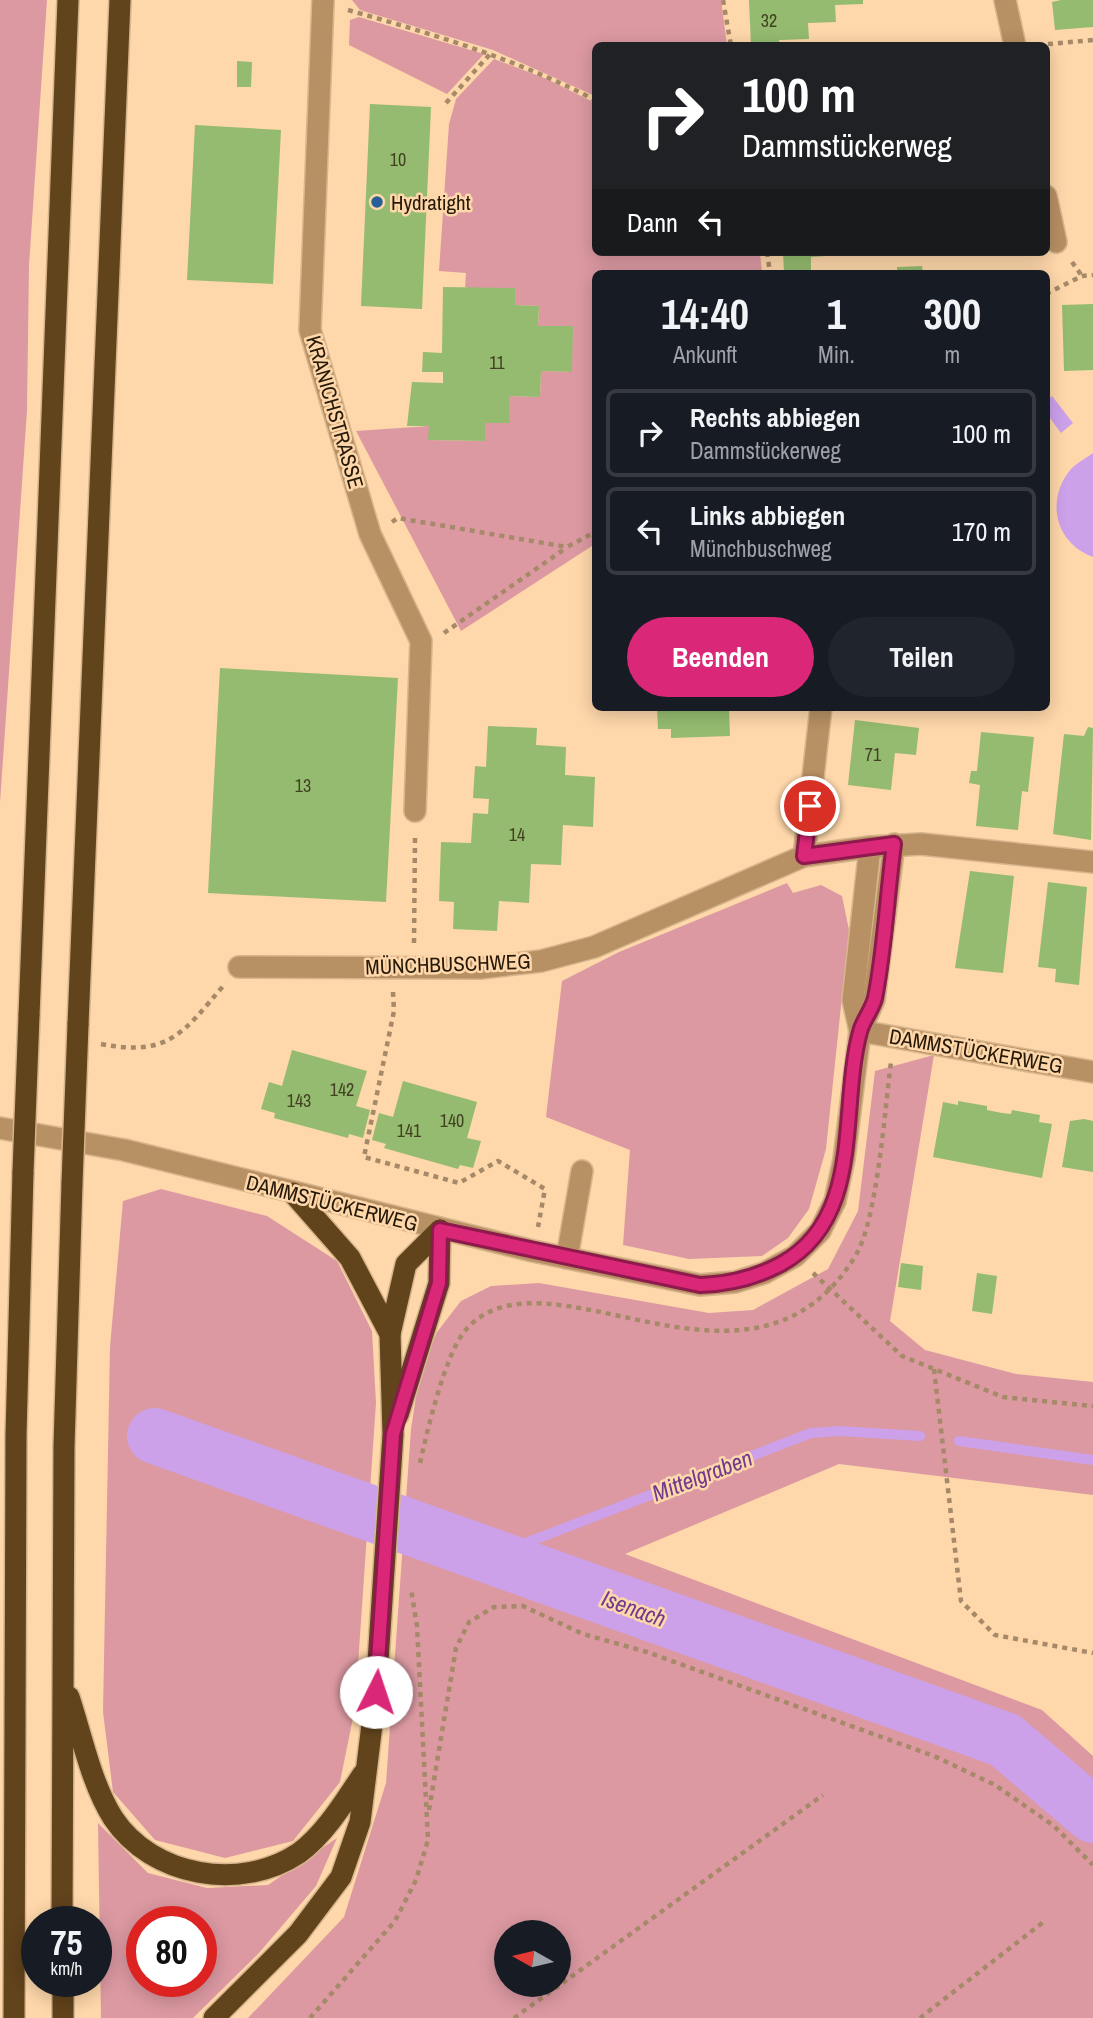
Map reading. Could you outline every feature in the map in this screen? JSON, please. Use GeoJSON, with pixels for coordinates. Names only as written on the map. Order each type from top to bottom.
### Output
{"type":"FeatureCollection","features":[{"type":"Feature","properties":{"kind":"highway"},"geometry":{"type":"LineString","coordinates":[[14,2018],[16,1435],[23,1172],[68,0]]}},
{"type":"Feature","properties":{"kind":"highway"},"geometry":{"type":"LineString","coordinates":[[62,1906],[64,1447],[72,1183],[120,0]]}},
{"type":"Feature","properties":{"kind":"highway"},"geometry":{"type":"LineString","coordinates":[[293,1193],[351,1258],[390,1334]]}},
{"type":"Feature","properties":{"kind":"highway"},"geometry":{"type":"LineString","coordinates":[[214,2018],[299,1934],[341,1877],[360,1822],[376,1692],[393,1434],[390,1334],[406,1264],[440,1230]]}},
{"type":"Feature","properties":{"kind":"highway"},"geometry":{"type":"LineString","coordinates":[[393,1434],[439,1283],[440,1230]]}},
{"type":"Feature","properties":{"kind":"highway"},"geometry":{"type":"LineString","coordinates":[[63,1679],[95,1779],[113,1817],[134,1843],[164,1863],[230,1876],[265,1869],[299,1852],[332,1818],[365,1773]]}},
{"type":"Feature","properties":{"kind":"highway"},"geometry":{"type":"LineString","coordinates":[[63,1997],[63,2018]]}},
{"type":"Feature","properties":{"kind":"street"},"geometry":{"type":"LineString","coordinates":[[1005,0],[1014,42]]}},
{"type":"Feature","properties":{"kind":"street","name":"KRANICHSTRASSE"},"geometry":{"type":"LineString","coordinates":[[323,4],[310,330],[370,534],[421,641],[415,811]]}},
{"type":"Feature","properties":{"kind":"street"},"geometry":{"type":"LineString","coordinates":[[1050,214],[1056,242]]}},
{"type":"Feature","properties":{"kind":"street"},"geometry":{"type":"LineString","coordinates":[[804,856],[821,711]]}},
{"type":"Feature","properties":{"kind":"street","name":"DAMMSTÜCKERWEG"},"geometry":{"type":"LineString","coordinates":[[0,1128],[124,1150],[533,1251],[700,1285],[736,1282],[764,1273],[795,1256],[820,1231],[835,1201],[844,1159],[860,1031],[874,1000],[894,844]]}},
{"type":"Feature","properties":{"kind":"street","name":"MÜNCHBUSCHWEG"},"geometry":{"type":"LineString","coordinates":[[239,967],[480,968],[529,962],[594,947],[804,856],[870,846],[921,844],[1093,862]]}},
{"type":"Feature","properties":{"kind":"street","name":"DAMMSTÜCKERWEG"},"geometry":{"type":"LineString","coordinates":[[860,1031],[853,1000],[870,846]]}},
{"type":"Feature","properties":{"kind":"street","name":"DAMMSTÜCKERWEG"},"geometry":{"type":"LineString","coordinates":[[860,1031],[1093,1072]]}},
{"type":"Feature","properties":{"kind":"street"},"geometry":{"type":"LineString","coordinates":[[567,1258],[582,1171]]}},
{"type":"Feature","properties":{"kind":"path"},"geometry":{"type":"LineString","coordinates":[[724,0],[731,42]]}},
{"type":"Feature","properties":{"kind":"path"},"geometry":{"type":"LineString","coordinates":[[323,4],[491,53],[550,77],[592,98]]}},
{"type":"Feature","properties":{"kind":"path"},"geometry":{"type":"LineString","coordinates":[[1050,44],[1093,40]]}},
{"type":"Feature","properties":{"kind":"path"},"geometry":{"type":"LineString","coordinates":[[446,103],[491,53]]}},
{"type":"Feature","properties":{"kind":"path"},"geometry":{"type":"LineString","coordinates":[[1050,292],[1082,276],[1093,275]]}},
{"type":"Feature","properties":{"kind":"path"},"geometry":{"type":"LineString","coordinates":[[370,534],[398,518],[567,547]]}},
{"type":"Feature","properties":{"kind":"path"},"geometry":{"type":"LineString","coordinates":[[421,641],[435,639],[567,547],[592,534]]}},
{"type":"Feature","properties":{"kind":"path"},"geometry":{"type":"LineString","coordinates":[[415,811],[403,967],[364,1157],[459,1183],[498,1161],[545,1189],[533,1251]]}},
{"type":"Feature","properties":{"kind":"path"},"geometry":{"type":"LineString","coordinates":[[92,1043],[131,1050],[162,1045],[189,1026],[239,967]]}},
{"type":"Feature","properties":{"kind":"path"},"geometry":{"type":"LineString","coordinates":[[418,1469],[453,1354],[464,1333],[485,1315],[510,1306],[547,1303],[709,1332],[739,1332],[782,1320],[808,1308],[857,1254],[870,1216],[895,1037]]}},
{"type":"Feature","properties":{"kind":"path"},"geometry":{"type":"LineString","coordinates":[[828,1289],[902,1356],[1003,1396],[1093,1406]]}},
{"type":"Feature","properties":{"kind":"path"},"geometry":{"type":"LineString","coordinates":[[934,1369],[961,1601],[995,1635],[1093,1653]]}},
{"type":"Feature","properties":{"kind":"path"},"geometry":{"type":"LineString","coordinates":[[310,2018],[395,1921],[416,1880],[428,1840],[417,1626],[411,1585]]}},
{"type":"Feature","properties":{"kind":"path"},"geometry":{"type":"LineString","coordinates":[[427,1822],[456,1648],[469,1622],[494,1607],[523,1606],[583,1634],[647,1652],[934,1756],[995,1784],[1054,1826],[1093,1865]]}},
{"type":"Feature","properties":{"kind":"path"},"geometry":{"type":"LineString","coordinates":[[514,2018],[823,1795]]}},
{"type":"Feature","properties":{"kind":"path"},"geometry":{"type":"LineString","coordinates":[[920,2018],[1046,1920]]}},
{"type":"Feature","properties":{"kind":"shaded area"},"geometry":{"type":"Polygon","coordinates":[[[0,0],[47,0],[29,265],[27,410],[0,803],[0,0]]]}},
{"type":"Feature","properties":{"kind":"shaded area"},"geometry":{"type":"Polygon","coordinates":[[[352,0],[721,0],[727,42],[592,42],[592,95],[493,50],[360,10],[352,0]]]}},
{"type":"Feature","properties":{"kind":"shaded area"},"geometry":{"type":"Polygon","coordinates":[[[359,17],[484,54],[447,94],[349,45],[350,20],[359,17]]]}},
{"type":"Feature","properties":{"kind":"shaded area"},"geometry":{"type":"Polygon","coordinates":[[[494,59],[547,79],[592,102],[592,256],[760,256],[762,270],[592,270],[592,546],[461,631],[356,431],[429,426],[429,440],[484,441],[485,423],[509,423],[509,396],[540,397],[541,371],[572,372],[572,327],[538,326],[539,306],[515,305],[465,287],[466,273],[439,271],[449,124],[456,99],[494,59]]]}},
{"type":"Feature","properties":{"kind":"shaded area"},"geometry":{"type":"Polygon","coordinates":[[[1052,396],[1073,423],[1061,433],[1050,418],[1052,396]]]}},
{"type":"Feature","properties":{"kind":"shaded area"},"geometry":{"type":"Polygon","coordinates":[[[1093,453],[1093,557],[1070,542],[1062,531],[1057,507],[1058,494],[1071,469],[1093,453]]]}},
{"type":"Feature","properties":{"kind":"shaded area"},"geometry":{"type":"Polygon","coordinates":[[[787,883],[793,893],[821,885],[842,896],[849,930],[826,1149],[809,1209],[788,1238],[762,1256],[689,1259],[623,1245],[630,1150],[546,1117],[562,981],[619,952],[787,883]]]}},
{"type":"Feature","properties":{"kind":"shaded area"},"geometry":{"type":"Polygon","coordinates":[[[934,1055],[890,1321],[925,1350],[1016,1374],[1093,1382],[1093,1495],[839,1464],[625,1554],[1042,1710],[1093,1756],[1093,2018],[248,2018],[344,1917],[386,1783],[411,1429],[420,1371],[437,1332],[461,1301],[491,1286],[539,1283],[709,1313],[753,1310],[828,1269],[858,1211],[875,1071],[934,1055]]]}},
{"type":"Feature","properties":{"kind":"shaded area"},"geometry":{"type":"Polygon","coordinates":[[[161,1189],[267,1216],[337,1261],[372,1331],[376,1403],[355,1708],[340,1782],[293,1841],[225,1858],[155,1840],[113,1792],[103,1712],[110,1347],[123,1201],[161,1189]]]}},
{"type":"Feature","properties":{"kind":"shaded area"},"geometry":{"type":"Polygon","coordinates":[[[98,1823],[148,1873],[207,1888],[268,1885],[337,1838],[316,1886],[259,1953],[217,1994],[217,1906],[126,1906],[126,1997],[214,1997],[193,2018],[101,2018],[101,1997],[112,1997],[112,1906],[99,1906],[98,1823]]]}},
{"type":"Feature","properties":{"kind":"building"},"geometry":{"type":"Polygon","coordinates":[[[749,0],[863,0],[863,4],[835,5],[836,22],[808,23],[809,39],[751,42],[749,0]]]}},
{"type":"Feature","properties":{"kind":"building"},"geometry":{"type":"Polygon","coordinates":[[[1093,0],[1093,27],[1055,30],[1052,2],[1093,0]]]}},
{"type":"Feature","properties":{"kind":"building"},"geometry":{"type":"Polygon","coordinates":[[[237,61],[252,62],[251,87],[237,87],[237,61]]]}},
{"type":"Feature","properties":{"kind":"building"},"geometry":{"type":"Polygon","coordinates":[[[370,104],[431,107],[422,309],[361,306],[370,104]]]}},
{"type":"Feature","properties":{"kind":"building"},"geometry":{"type":"Polygon","coordinates":[[[195,125],[281,130],[273,284],[187,280],[195,125]]]}},
{"type":"Feature","properties":{"kind":"building"},"geometry":{"type":"Polygon","coordinates":[[[783,256],[826,256],[811,257],[811,270],[784,270],[783,256]]]}},
{"type":"Feature","properties":{"kind":"building"},"geometry":{"type":"Polygon","coordinates":[[[922,266],[923,270],[897,270],[897,267],[922,266]]]}},
{"type":"Feature","properties":{"kind":"building"},"geometry":{"type":"Polygon","coordinates":[[[443,287],[515,288],[515,305],[539,306],[538,326],[573,326],[572,372],[541,371],[540,397],[509,396],[509,423],[485,423],[485,441],[428,440],[429,426],[407,426],[412,382],[443,383],[443,372],[422,372],[423,352],[442,353],[443,287]]]}},
{"type":"Feature","properties":{"kind":"building"},"geometry":{"type":"Polygon","coordinates":[[[1093,304],[1093,370],[1064,371],[1062,305],[1093,304]]]}},
{"type":"Feature","properties":{"kind":"building"},"geometry":{"type":"Polygon","coordinates":[[[220,668],[398,678],[386,902],[208,893],[220,668]]]}},
{"type":"Feature","properties":{"kind":"building"},"geometry":{"type":"Polygon","coordinates":[[[657,711],[729,711],[730,736],[671,738],[671,729],[658,729],[657,711]]]}},
{"type":"Feature","properties":{"kind":"building"},"geometry":{"type":"Polygon","coordinates":[[[855,720],[919,728],[916,755],[895,753],[891,790],[848,785],[855,720]]]}},
{"type":"Feature","properties":{"kind":"building"},"geometry":{"type":"Polygon","coordinates":[[[488,726],[537,728],[536,745],[566,747],[565,775],[595,777],[593,827],[563,825],[561,865],[531,864],[529,903],[499,901],[497,931],[453,929],[454,902],[439,901],[441,842],[471,843],[473,813],[488,814],[489,799],[473,798],[475,766],[486,767],[488,726]]]}},
{"type":"Feature","properties":{"kind":"building"},"geometry":{"type":"Polygon","coordinates":[[[1088,727],[1093,728],[1091,840],[1053,834],[1064,734],[1084,736],[1088,727]]]}},
{"type":"Feature","properties":{"kind":"building"},"geometry":{"type":"Polygon","coordinates":[[[981,732],[1034,737],[1028,792],[1022,791],[1018,830],[976,826],[980,785],[969,783],[971,771],[977,771],[981,732]]]}},
{"type":"Feature","properties":{"kind":"building"},"geometry":{"type":"Polygon","coordinates":[[[970,871],[1014,876],[1003,973],[955,968],[970,871]]]}},
{"type":"Feature","properties":{"kind":"building"},"geometry":{"type":"Polygon","coordinates":[[[1048,882],[1087,887],[1079,985],[1055,982],[1056,969],[1038,967],[1048,882]]]}},
{"type":"Feature","properties":{"kind":"building"},"geometry":{"type":"Polygon","coordinates":[[[292,1050],[367,1071],[356,1106],[370,1110],[363,1138],[349,1134],[348,1138],[274,1118],[275,1113],[261,1109],[269,1082],[282,1086],[292,1050]]]}},
{"type":"Feature","properties":{"kind":"building"},"geometry":{"type":"Polygon","coordinates":[[[403,1081],[477,1102],[467,1138],[481,1141],[473,1168],[460,1165],[458,1169],[384,1148],[386,1144],[372,1140],[379,1113],[393,1117],[403,1081]]]}},
{"type":"Feature","properties":{"kind":"building"},"geometry":{"type":"Polygon","coordinates":[[[958,1101],[987,1106],[987,1110],[1002,1113],[1011,1114],[1012,1110],[1040,1115],[1039,1122],[1052,1124],[1042,1178],[933,1157],[943,1102],[958,1105],[958,1101]]]}},
{"type":"Feature","properties":{"kind":"building"},"geometry":{"type":"Polygon","coordinates":[[[1070,1121],[1093,1121],[1093,1172],[1062,1167],[1070,1121]]]}},
{"type":"Feature","properties":{"kind":"building"},"geometry":{"type":"Polygon","coordinates":[[[901,1263],[923,1266],[921,1290],[898,1287],[901,1263]]]}},
{"type":"Feature","properties":{"kind":"building"},"geometry":{"type":"Polygon","coordinates":[[[977,1273],[997,1276],[992,1314],[972,1311],[977,1273]]]}},
{"type":"Feature","properties":{"kind":"waterway","name":"Mittelgraben"},"geometry":{"type":"LineString","coordinates":[[492,1556],[811,1433],[840,1431],[920,1436]]}},
{"type":"Feature","properties":{"kind":"waterway","name":"Isenach"},"geometry":{"type":"LineString","coordinates":[[155,1436],[1005,1740],[1093,1815]]}},
{"type":"Feature","properties":{"kind":"waterway","name":"Mittelgraben"},"geometry":{"type":"LineString","coordinates":[[959,1441],[1093,1460]]}},
{"type":"Feature","properties":{"kind":"place","name":"Hydratight"},"geometry":{"type":"Point","coordinates":[377,202]}},
{"type":"Feature","properties":{"kind":"route"},"geometry":{"type":"LineString","coordinates":[[376,1692],[393,1434],[439,1283],[440,1230],[700,1285],[720,1285],[764,1273],[795,1256],[820,1231],[835,1201],[844,1159],[860,1031],[874,1000],[894,844],[804,856],[810,806]]}}]}
